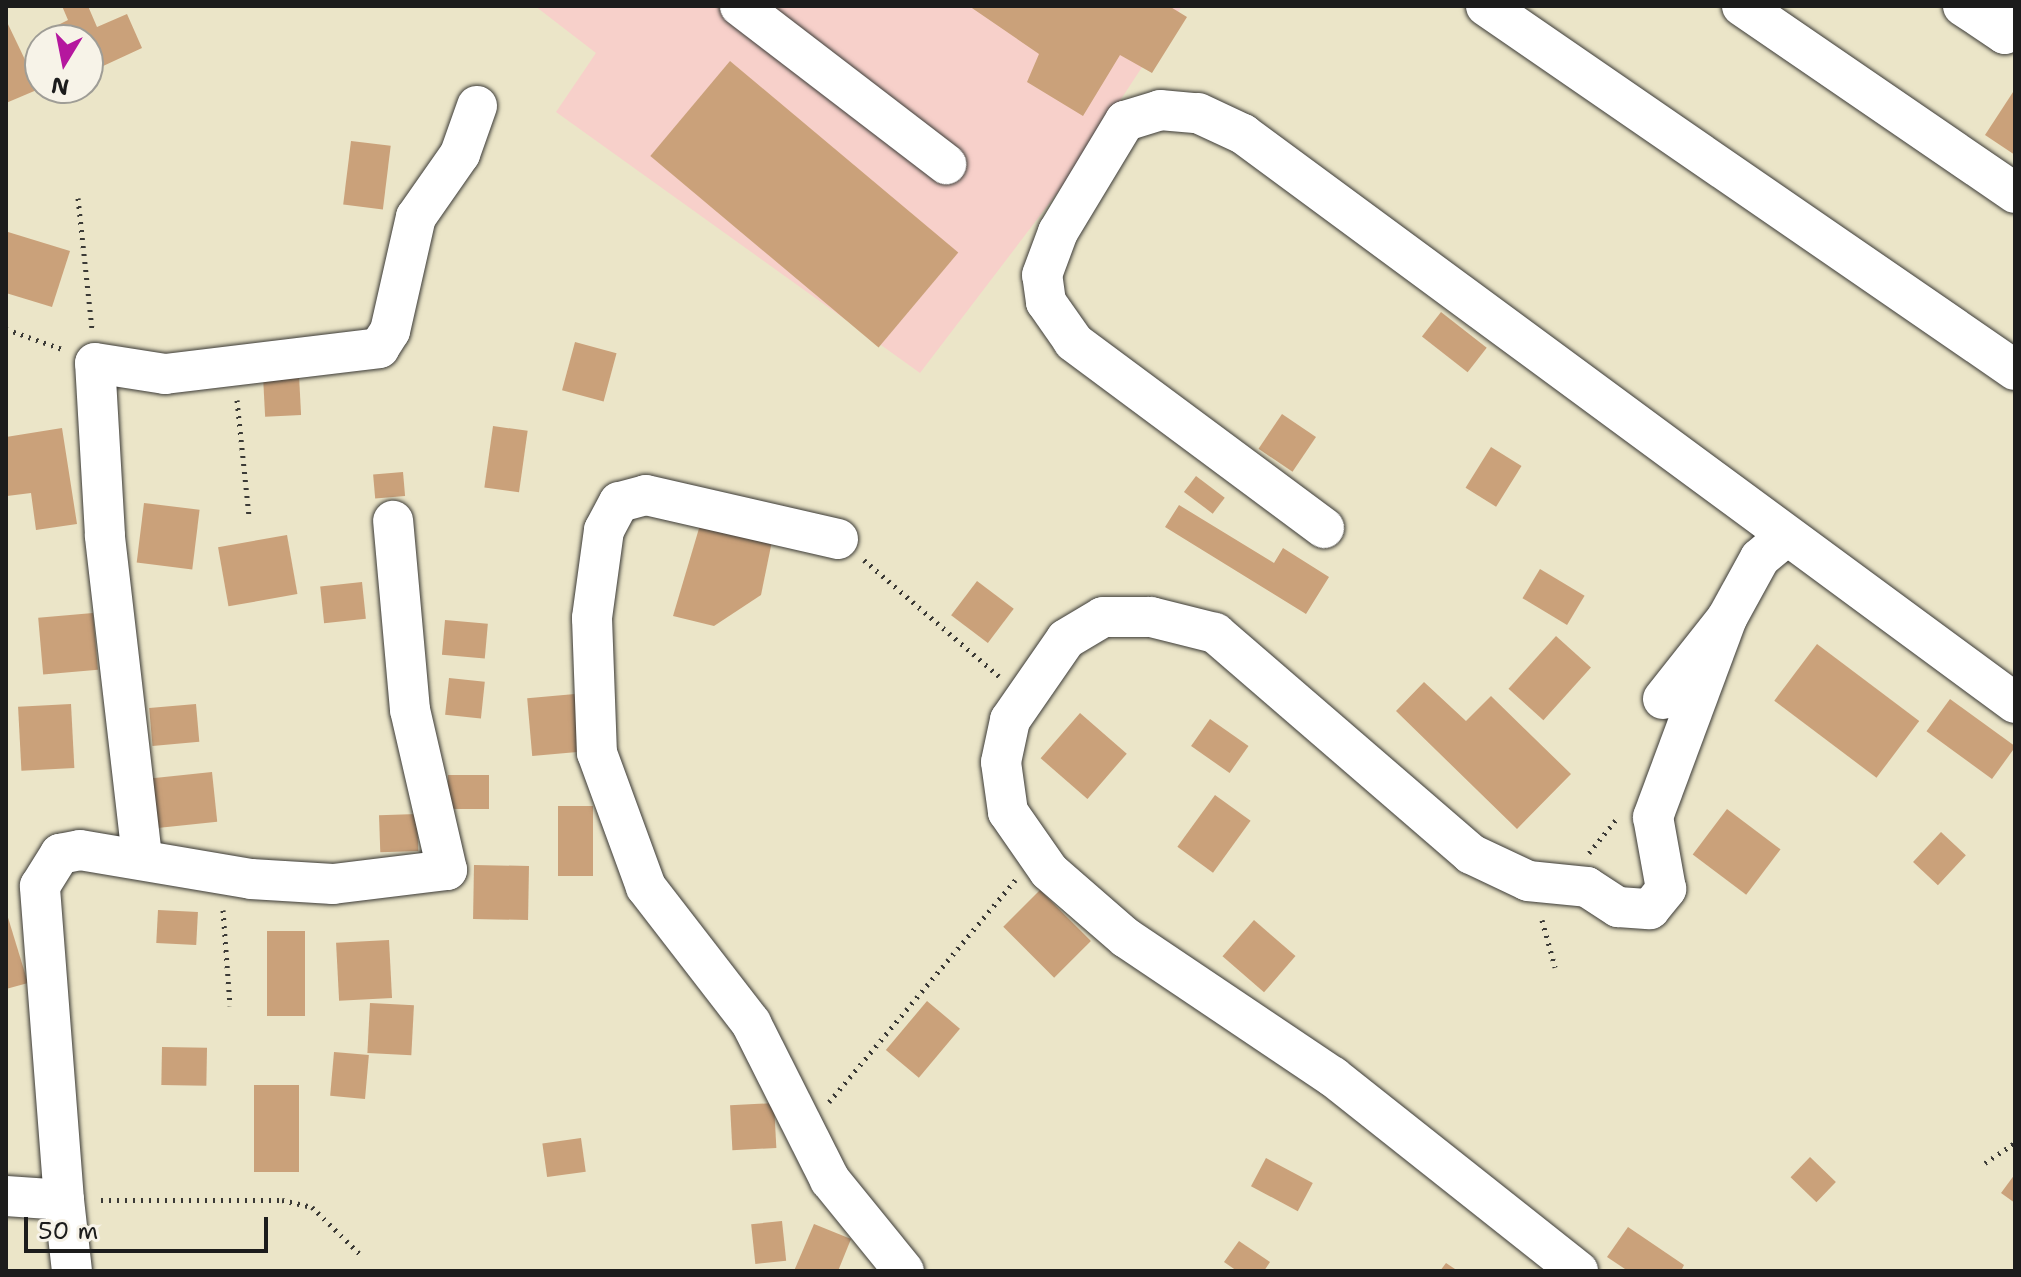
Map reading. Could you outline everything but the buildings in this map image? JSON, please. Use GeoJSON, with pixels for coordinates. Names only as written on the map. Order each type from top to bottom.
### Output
{"type":"FeatureCollection","features":[{"type":"Feature","properties":{"kind":"street"},"geometry":{"type":"LineString","coordinates":[[740,6],[946,164]]}},
{"type":"Feature","properties":{"kind":"street"},"geometry":{"type":"LineString","coordinates":[[1486,6],[2015,370]]}},
{"type":"Feature","properties":{"kind":"street"},"geometry":{"type":"LineString","coordinates":[[1742,6],[2015,193]]}},
{"type":"Feature","properties":{"kind":"street"},"geometry":{"type":"LineString","coordinates":[[1963,6],[2005,34],[2015,20]]}},
{"type":"Feature","properties":{"kind":"street"},"geometry":{"type":"LineString","coordinates":[[142,857],[105,535],[95,363],[165,374],[379,348],[390,331],[416,217],[460,154],[477,106]]}},
{"type":"Feature","properties":{"kind":"street"},"geometry":{"type":"LineString","coordinates":[[1324,528],[1074,342],[1046,302],[1042,275],[1058,232],[1125,121],[1160,110],[1198,113],[1243,134],[1784,538],[2015,703]]}},
{"type":"Feature","properties":{"kind":"street"},"geometry":{"type":"LineString","coordinates":[[838,539],[646,495],[619,502],[604,530],[592,618],[597,753],[623,837],[646,887],[751,1023],[808,1128],[830,1180],[904,1271]]}},
{"type":"Feature","properties":{"kind":"street"},"geometry":{"type":"LineString","coordinates":[[72,1271],[40,886],[60,854],[142,857],[220,873],[333,884],[447,870],[410,710],[393,521]]}},
{"type":"Feature","properties":{"kind":"street"},"geometry":{"type":"LineString","coordinates":[[1578,1271],[1322,1068],[1126,938],[1037,854],[1008,812],[1001,762],[1024,697],[1066,639],[1103,617],[1151,617],[1215,633],[1471,854],[1528,881],[1587,887],[1618,907],[1650,909],[1666,889],[1653,817],[1727,618],[1760,558],[1784,538]]}},
{"type":"Feature","properties":{"kind":"street"},"geometry":{"type":"LineString","coordinates":[[1663,699],[1727,618]]}},
{"type":"Feature","properties":{"kind":"street"},"geometry":{"type":"LineString","coordinates":[[6,1196],[64,1200]]}},
{"type":"Feature","properties":{"kind":"path"},"geometry":{"type":"LineString","coordinates":[[6,329],[95,363],[78,198]]}},
{"type":"Feature","properties":{"kind":"path"},"geometry":{"type":"LineString","coordinates":[[234,367],[249,516]]}},
{"type":"Feature","properties":{"kind":"path"},"geometry":{"type":"LineString","coordinates":[[838,539],[1024,697]]}},
{"type":"Feature","properties":{"kind":"path"},"geometry":{"type":"LineString","coordinates":[[808,1128],[1037,854]]}},
{"type":"Feature","properties":{"kind":"path"},"geometry":{"type":"LineString","coordinates":[[220,873],[230,1006]]}},
{"type":"Feature","properties":{"kind":"path"},"geometry":{"type":"LineString","coordinates":[[1985,1163],[2015,1143]]}},
{"type":"Feature","properties":{"kind":"path"},"geometry":{"type":"LineString","coordinates":[[64,1200],[282,1200],[312,1207],[359,1253]]}},
{"type":"Feature","properties":{"kind":"shaded area"},"geometry":{"type":"Polygon","coordinates":[[[535,6],[1182,6],[1074,171],[920,373],[556,112],[596,53],[535,6]]]}}]}
